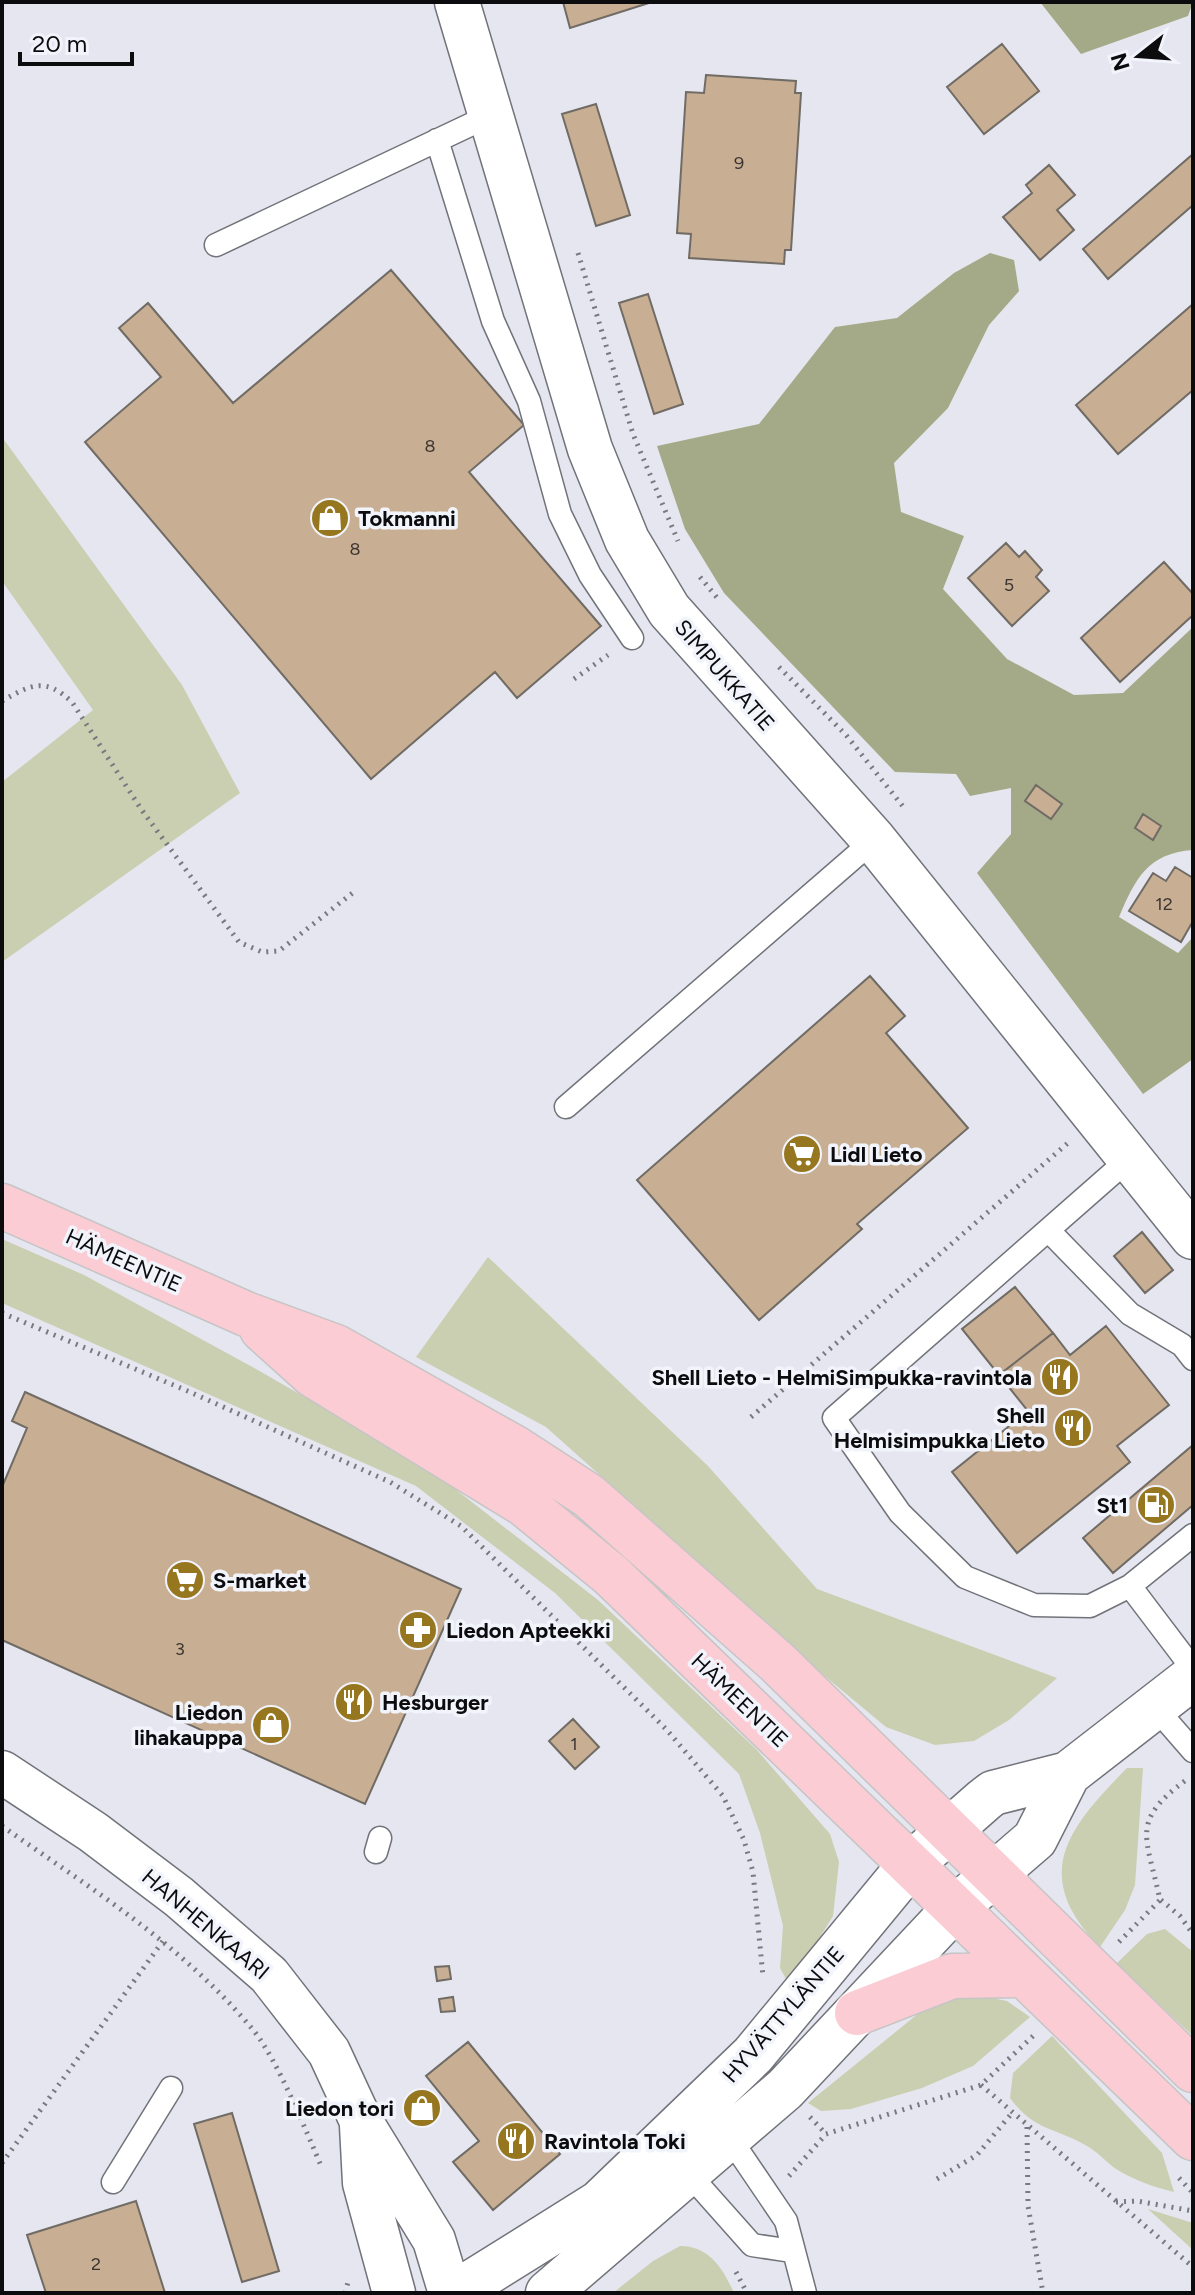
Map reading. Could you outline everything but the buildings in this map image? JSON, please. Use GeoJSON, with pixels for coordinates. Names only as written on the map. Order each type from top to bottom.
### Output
{"type":"FeatureCollection","features":[{"type":"Feature","properties":{"kind":"highway","name":"HÄMEENTIE"},"geometry":{"type":"LineString","coordinates":[[2,1206],[246,1314],[336,1347],[515,1448],[589,1496],[778,1663],[1193,2070]]}},
{"type":"Feature","properties":{"kind":"highway","name":"HÄMEENTIE"},"geometry":{"type":"LineString","coordinates":[[246,1314],[313,1375],[524,1504],[600,1566],[1023,1975],[1186,2158]]}},
{"type":"Feature","properties":{"kind":"highway"},"geometry":{"type":"LineString","coordinates":[[857,2013],[952,1976],[1023,1975]]}},
{"type":"Feature","properties":{"kind":"street","name":"SIMPUKKATIE"},"geometry":{"type":"LineString","coordinates":[[457,2],[590,449],[627,540],[669,610],[874,840],[1130,1158],[1186,1215]]}},
{"type":"Feature","properties":{"kind":"street"},"geometry":{"type":"LineString","coordinates":[[548,2293],[785,2089],[954,1909],[1035,1839],[1068,1774],[1153,1705],[1193,1677]]}},
{"type":"Feature","properties":{"kind":"street","name":"HANHENKAARI"},"geometry":{"type":"LineString","coordinates":[[2,1772],[93,1832],[166,1888],[269,1975],[329,2052],[361,2121],[434,2240],[452,2293]]}},
{"type":"Feature","properties":{"kind":"street","name":"HYVÄTTYLÄNTIE"},"geometry":{"type":"LineString","coordinates":[[452,2293],[599,2203],[753,2055],[909,1866],[993,1793],[1068,1774]]}},
{"type":"Feature","properties":{"kind":"street","name":"HANHENKAARI"},"geometry":{"type":"LineString","coordinates":[[361,2121],[364,2183],[394,2293]]}},
{"type":"Feature","properties":{"kind":"lane"},"geometry":{"type":"LineString","coordinates":[[216,245],[491,115]]}},
{"type":"Feature","properties":{"kind":"lane"},"geometry":{"type":"LineString","coordinates":[[437,140],[493,321],[529,401],[560,514],[590,575],[632,638]]}},
{"type":"Feature","properties":{"kind":"lane"},"geometry":{"type":"LineString","coordinates":[[566,1107],[874,840]]}},
{"type":"Feature","properties":{"kind":"lane"},"geometry":{"type":"LineString","coordinates":[[1130,1158],[834,1418],[900,1513],[965,1577],[1034,1605],[1090,1606],[1130,1586],[1193,1535]]}},
{"type":"Feature","properties":{"kind":"lane"},"geometry":{"type":"LineString","coordinates":[[1049,1231],[1130,1314],[1182,1345],[1193,1359]]}},
{"type":"Feature","properties":{"kind":"lane"},"geometry":{"type":"LineString","coordinates":[[1130,1586],[1193,1669]]}},
{"type":"Feature","properties":{"kind":"lane"},"geometry":{"type":"LineString","coordinates":[[1153,1705],[1193,1751]]}},
{"type":"Feature","properties":{"kind":"lane"},"geometry":{"type":"LineString","coordinates":[[113,2182],[171,2088]]}},
{"type":"Feature","properties":{"kind":"lane"},"geometry":{"type":"LineString","coordinates":[[792,2251],[752,2245],[688,2173],[682,2124],[729,2137],[786,2221],[805,2293]]}},
{"type":"Feature","properties":{"kind":"path"},"geometry":{"type":"LineString","coordinates":[[575,244],[633,434],[680,544]]}},
{"type":"Feature","properties":{"kind":"path"},"geometry":{"type":"LineString","coordinates":[[692,567],[723,605]]}},
{"type":"Feature","properties":{"kind":"path"},"geometry":{"type":"LineString","coordinates":[[771,659],[846,735],[915,820]]}},
{"type":"Feature","properties":{"kind":"path"},"geometry":{"type":"LineString","coordinates":[[2,701],[41,684],[57,688],[72,702],[149,820],[239,942],[262,952],[279,951],[355,891]]}},
{"type":"Feature","properties":{"kind":"path"},"geometry":{"type":"LineString","coordinates":[[751,1417],[1075,1137]]}},
{"type":"Feature","properties":{"kind":"path"},"geometry":{"type":"LineString","coordinates":[[2,1313],[190,1392],[390,1482],[461,1526],[666,1729],[723,1796],[744,1840],[753,1872],[763,1980]]}},
{"type":"Feature","properties":{"kind":"path"},"geometry":{"type":"LineString","coordinates":[[1193,1775],[1158,1801],[1147,1821],[1160,1900],[1180,1916],[1193,1934]]}},
{"type":"Feature","properties":{"kind":"path"},"geometry":{"type":"LineString","coordinates":[[2,1826],[163,1941],[255,2033],[303,2123],[325,2177]]}},
{"type":"Feature","properties":{"kind":"path"},"geometry":{"type":"LineString","coordinates":[[1113,1949],[1160,1900]]}},
{"type":"Feature","properties":{"kind":"path"},"geometry":{"type":"LineString","coordinates":[[2,2163],[163,1941]]}},
{"type":"Feature","properties":{"kind":"path"},"geometry":{"type":"LineString","coordinates":[[785,2181],[826,2134],[981,2085],[1033,2035]]}},
{"type":"Feature","properties":{"kind":"path"},"geometry":{"type":"LineString","coordinates":[[981,2085],[1193,2267]]}},
{"type":"Feature","properties":{"kind":"path"},"geometry":{"type":"LineString","coordinates":[[937,2179],[977,2155],[1012,2113]]}},
{"type":"Feature","properties":{"kind":"path"},"geometry":{"type":"LineString","coordinates":[[1027,2127],[1028,2206],[1043,2293]]}},
{"type":"Feature","properties":{"kind":"path"},"geometry":{"type":"LineString","coordinates":[[1186,2158],[1193,2193]]}},
{"type":"Feature","properties":{"kind":"path"},"geometry":{"type":"LineString","coordinates":[[1116,2202],[1137,2201],[1193,2211]]}},
{"type":"Feature","properties":{"kind":"path"},"geometry":{"type":"LineString","coordinates":[[345,2293],[349,2274]]}},
{"type":"Feature","properties":{"kind":"green space"},"geometry":{"type":"Polygon","coordinates":[[[1040,2],[1193,2],[1188,16],[1081,54],[1040,2]]]}},
{"type":"Feature","properties":{"kind":"green space"},"geometry":{"type":"Polygon","coordinates":[[[990,253],[1014,260],[1019,291],[989,325],[948,408],[894,463],[901,512],[964,536],[943,589],[1007,659],[1074,695],[1123,693],[1193,627],[1193,850],[1164,857],[1145,871],[1137,880],[1119,917],[1178,953],[1193,937],[1193,1059],[1143,1094],[977,873],[1011,834],[1011,788],[970,796],[956,774],[895,772],[724,593],[685,529],[657,446],[759,424],[835,327],[897,318],[954,273],[990,253]]]}},
{"type":"Feature","properties":{"kind":"green space"},"geometry":{"type":"Polygon","coordinates":[[[2,437],[182,685],[240,793],[2,962],[2,782],[93,710],[2,581],[2,437]]]}},
{"type":"Feature","properties":{"kind":"green space"},"geometry":{"type":"Polygon","coordinates":[[[2,1239],[84,1275],[428,1468],[598,1600],[756,1749],[830,1834],[839,1862],[833,1916],[796,1976],[786,1979],[780,1968],[783,1926],[760,1833],[739,1774],[555,1593],[416,1486],[2,1303],[2,1239]]]}},
{"type":"Feature","properties":{"kind":"green space"},"geometry":{"type":"Polygon","coordinates":[[[488,1257],[708,1466],[817,1589],[1057,1678],[1009,1720],[974,1741],[935,1745],[886,1727],[821,1673],[546,1427],[416,1357],[488,1257]]]}},
{"type":"Feature","properties":{"kind":"green space"},"geometry":{"type":"Polygon","coordinates":[[[1127,1768],[1143,1768],[1135,1885],[1125,1910],[1100,1947],[1078,1921],[1066,1897],[1062,1875],[1065,1853],[1088,1811],[1127,1768]]]}},
{"type":"Feature","properties":{"kind":"green space"},"geometry":{"type":"Polygon","coordinates":[[[1165,1929],[1193,1952],[1193,2036],[1116,1964],[1147,1934],[1165,1929]]]}},
{"type":"Feature","properties":{"kind":"green space"},"geometry":{"type":"Polygon","coordinates":[[[971,1994],[1007,2001],[1030,2017],[973,2066],[922,2088],[851,2109],[821,2111],[808,2103],[935,2000],[971,1994]]]}},
{"type":"Feature","properties":{"kind":"green space"},"geometry":{"type":"Polygon","coordinates":[[[1052,2036],[1162,2153],[1174,2192],[1123,2173],[1087,2146],[1037,2123],[1010,2098],[1013,2073],[1052,2036]]]}},
{"type":"Feature","properties":{"kind":"green space"},"geometry":{"type":"Polygon","coordinates":[[[1148,2209],[1193,2223],[1193,2250],[1148,2209]]]}},
{"type":"Feature","properties":{"kind":"green space"},"geometry":{"type":"Polygon","coordinates":[[[680,2246],[699,2250],[714,2260],[734,2293],[613,2293],[653,2261],[680,2246]]]}},
{"type":"Feature","properties":{"kind":"place","name":"Tokmanni"},"geometry":{"type":"Point","coordinates":[330,518]}},
{"type":"Feature","properties":{"kind":"place","name":"Lidl Lieto"},"geometry":{"type":"Point","coordinates":[802,1154]}},
{"type":"Feature","properties":{"kind":"place","name":"Shell Lieto - HelmiSimpukka-ravintola"},"geometry":{"type":"Point","coordinates":[1060,1377]}},
{"type":"Feature","properties":{"kind":"place","name":"Shell Helmisimpukka Lieto"},"geometry":{"type":"Point","coordinates":[1073,1428]}},
{"type":"Feature","properties":{"kind":"place","name":"St1"},"geometry":{"type":"Point","coordinates":[1156,1505]}},
{"type":"Feature","properties":{"kind":"place","name":"S-market"},"geometry":{"type":"Point","coordinates":[185,1580]}},
{"type":"Feature","properties":{"kind":"place","name":"Liedon Apteekki"},"geometry":{"type":"Point","coordinates":[418,1630]}},
{"type":"Feature","properties":{"kind":"place","name":"Hesburger"},"geometry":{"type":"Point","coordinates":[354,1702]}},
{"type":"Feature","properties":{"kind":"place","name":"Liedon lihakauppa"},"geometry":{"type":"Point","coordinates":[271,1725]}},
{"type":"Feature","properties":{"kind":"place","name":"Liedon tori"},"geometry":{"type":"Point","coordinates":[422,2108]}},
{"type":"Feature","properties":{"kind":"place","name":"Ravintola Toki"},"geometry":{"type":"Point","coordinates":[516,2141]}}]}
